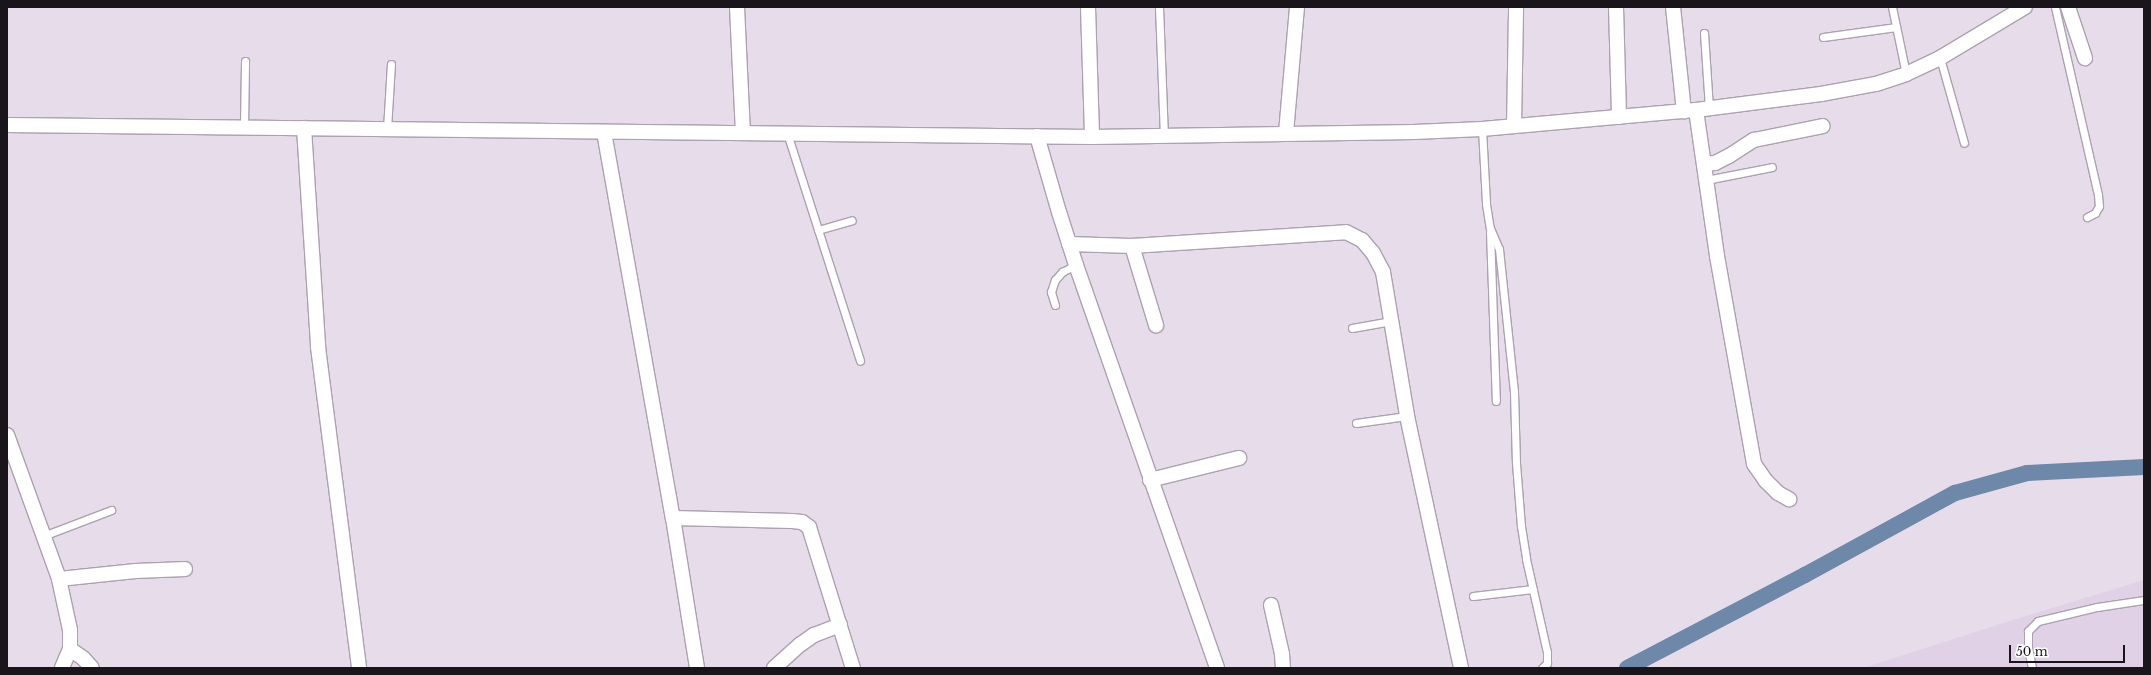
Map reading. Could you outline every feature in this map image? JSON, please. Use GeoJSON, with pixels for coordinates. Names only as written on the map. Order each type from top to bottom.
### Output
{"type":"FeatureCollection","features":[{"type":"Feature","properties":{"kind":"street"},"geometry":{"type":"LineString","coordinates":[[737,7],[743,132]]}},
{"type":"Feature","properties":{"kind":"street"},"geometry":{"type":"LineString","coordinates":[[1088,7],[1092,137]]}},
{"type":"Feature","properties":{"kind":"street"},"geometry":{"type":"LineString","coordinates":[[1286,133],[1297,7]]}},
{"type":"Feature","properties":{"kind":"street"},"geometry":{"type":"LineString","coordinates":[[1514,126],[1516,7]]}},
{"type":"Feature","properties":{"kind":"street"},"geometry":{"type":"LineString","coordinates":[[1616,7],[1619,117]]}},
{"type":"Feature","properties":{"kind":"street"},"geometry":{"type":"LineString","coordinates":[[1673,7],[1696,110],[1718,256],[1754,464],[1766,481],[1778,493],[1789,499]]}},
{"type":"Feature","properties":{"kind":"street"},"geometry":{"type":"LineString","coordinates":[[7,125],[1092,137],[1414,132],[1482,129],[1696,110],[1821,94],[1876,84],[1906,74],[1940,58],[2025,7]]}},
{"type":"Feature","properties":{"kind":"street"},"geometry":{"type":"LineString","coordinates":[[2068,7],[2085,58]]}},
{"type":"Feature","properties":{"kind":"street"},"geometry":{"type":"LineString","coordinates":[[1704,164],[1715,163],[1754,140],[1823,126]]}},
{"type":"Feature","properties":{"kind":"street"},"geometry":{"type":"LineString","coordinates":[[304,128],[318,347],[359,668]]}},
{"type":"Feature","properties":{"kind":"street"},"geometry":{"type":"LineString","coordinates":[[604,132],[673,518],[697,668]]}},
{"type":"Feature","properties":{"kind":"street"},"geometry":{"type":"LineString","coordinates":[[1037,136],[1076,265],[1217,668]]}},
{"type":"Feature","properties":{"kind":"street"},"geometry":{"type":"LineString","coordinates":[[1069,244],[1132,246],[1346,232],[1362,240],[1373,253],[1383,272],[1407,416],[1461,668]]}},
{"type":"Feature","properties":{"kind":"street"},"geometry":{"type":"LineString","coordinates":[[1132,246],[1156,325]]}},
{"type":"Feature","properties":{"kind":"street"},"geometry":{"type":"LineString","coordinates":[[7,434],[59,579],[70,630],[70,649],[62,668]]}},
{"type":"Feature","properties":{"kind":"street"},"geometry":{"type":"LineString","coordinates":[[1150,480],[1239,458]]}},
{"type":"Feature","properties":{"kind":"street"},"geometry":{"type":"LineString","coordinates":[[673,518],[792,521],[802,522],[809,527],[853,668]]}},
{"type":"Feature","properties":{"kind":"street"},"geometry":{"type":"LineString","coordinates":[[59,579],[136,571],[185,569]]}},
{"type":"Feature","properties":{"kind":"street"},"geometry":{"type":"LineString","coordinates":[[1271,605],[1282,654],[1283,668]]}},
{"type":"Feature","properties":{"kind":"street"},"geometry":{"type":"LineString","coordinates":[[774,668],[805,641],[840,625]]}},
{"type":"Feature","properties":{"kind":"street"},"geometry":{"type":"LineString","coordinates":[[70,649],[83,658],[92,668]]}},
{"type":"Feature","properties":{"kind":"lane"},"geometry":{"type":"LineString","coordinates":[[1159,7],[1164,137]]}},
{"type":"Feature","properties":{"kind":"lane"},"geometry":{"type":"LineString","coordinates":[[1892,7],[1906,74]]}},
{"type":"Feature","properties":{"kind":"lane"},"geometry":{"type":"LineString","coordinates":[[2055,7],[2098,195],[2099,206],[2095,213],[2087,217]]}},
{"type":"Feature","properties":{"kind":"lane"},"geometry":{"type":"LineString","coordinates":[[1823,37],[1896,28]]}},
{"type":"Feature","properties":{"kind":"lane"},"geometry":{"type":"LineString","coordinates":[[1696,110],[1704,33]]}},
{"type":"Feature","properties":{"kind":"lane"},"geometry":{"type":"LineString","coordinates":[[1940,58],[1964,143]]}},
{"type":"Feature","properties":{"kind":"lane"},"geometry":{"type":"LineString","coordinates":[[244,127],[245,61]]}},
{"type":"Feature","properties":{"kind":"lane"},"geometry":{"type":"LineString","coordinates":[[387,129],[391,64]]}},
{"type":"Feature","properties":{"kind":"lane"},"geometry":{"type":"LineString","coordinates":[[1482,129],[1486,204],[1490,228],[1496,401]]}},
{"type":"Feature","properties":{"kind":"lane"},"geometry":{"type":"LineString","coordinates":[[788,133],[860,361]]}},
{"type":"Feature","properties":{"kind":"lane"},"geometry":{"type":"LineString","coordinates":[[1706,180],[1772,167]]}},
{"type":"Feature","properties":{"kind":"lane"},"geometry":{"type":"LineString","coordinates":[[818,230],[852,220]]}},
{"type":"Feature","properties":{"kind":"lane"},"geometry":{"type":"LineString","coordinates":[[1490,228],[1500,254],[1514,392],[1516,463],[1521,526],[1526,559],[1547,652],[1547,663],[1542,668]]}},
{"type":"Feature","properties":{"kind":"lane"},"geometry":{"type":"LineString","coordinates":[[1054,304],[1051,292],[1055,280],[1062,272],[1076,265]]}},
{"type":"Feature","properties":{"kind":"lane"},"geometry":{"type":"LineString","coordinates":[[1352,328],[1391,321]]}},
{"type":"Feature","properties":{"kind":"lane"},"geometry":{"type":"LineString","coordinates":[[1356,423],[1407,416]]}},
{"type":"Feature","properties":{"kind":"lane"},"geometry":{"type":"LineString","coordinates":[[44,536],[111,510]]}},
{"type":"Feature","properties":{"kind":"lane"},"geometry":{"type":"LineString","coordinates":[[1473,596],[1533,589]]}},
{"type":"Feature","properties":{"kind":"lane"},"geometry":{"type":"LineString","coordinates":[[2032,668],[2028,647],[2028,630],[2038,621],[2096,607],[2144,600]]}},
{"type":"Feature","properties":{"kind":"shaded area"},"geometry":{"type":"Polygon","coordinates":[[[2144,580],[2144,668],[1863,668],[2016,619],[2144,580]]]}},
{"type":"Feature","properties":{"kind":"waterway"},"geometry":{"type":"LineString","coordinates":[[1627,668],[1805,575],[1955,493],[2027,473],[2144,467]]}}]}
